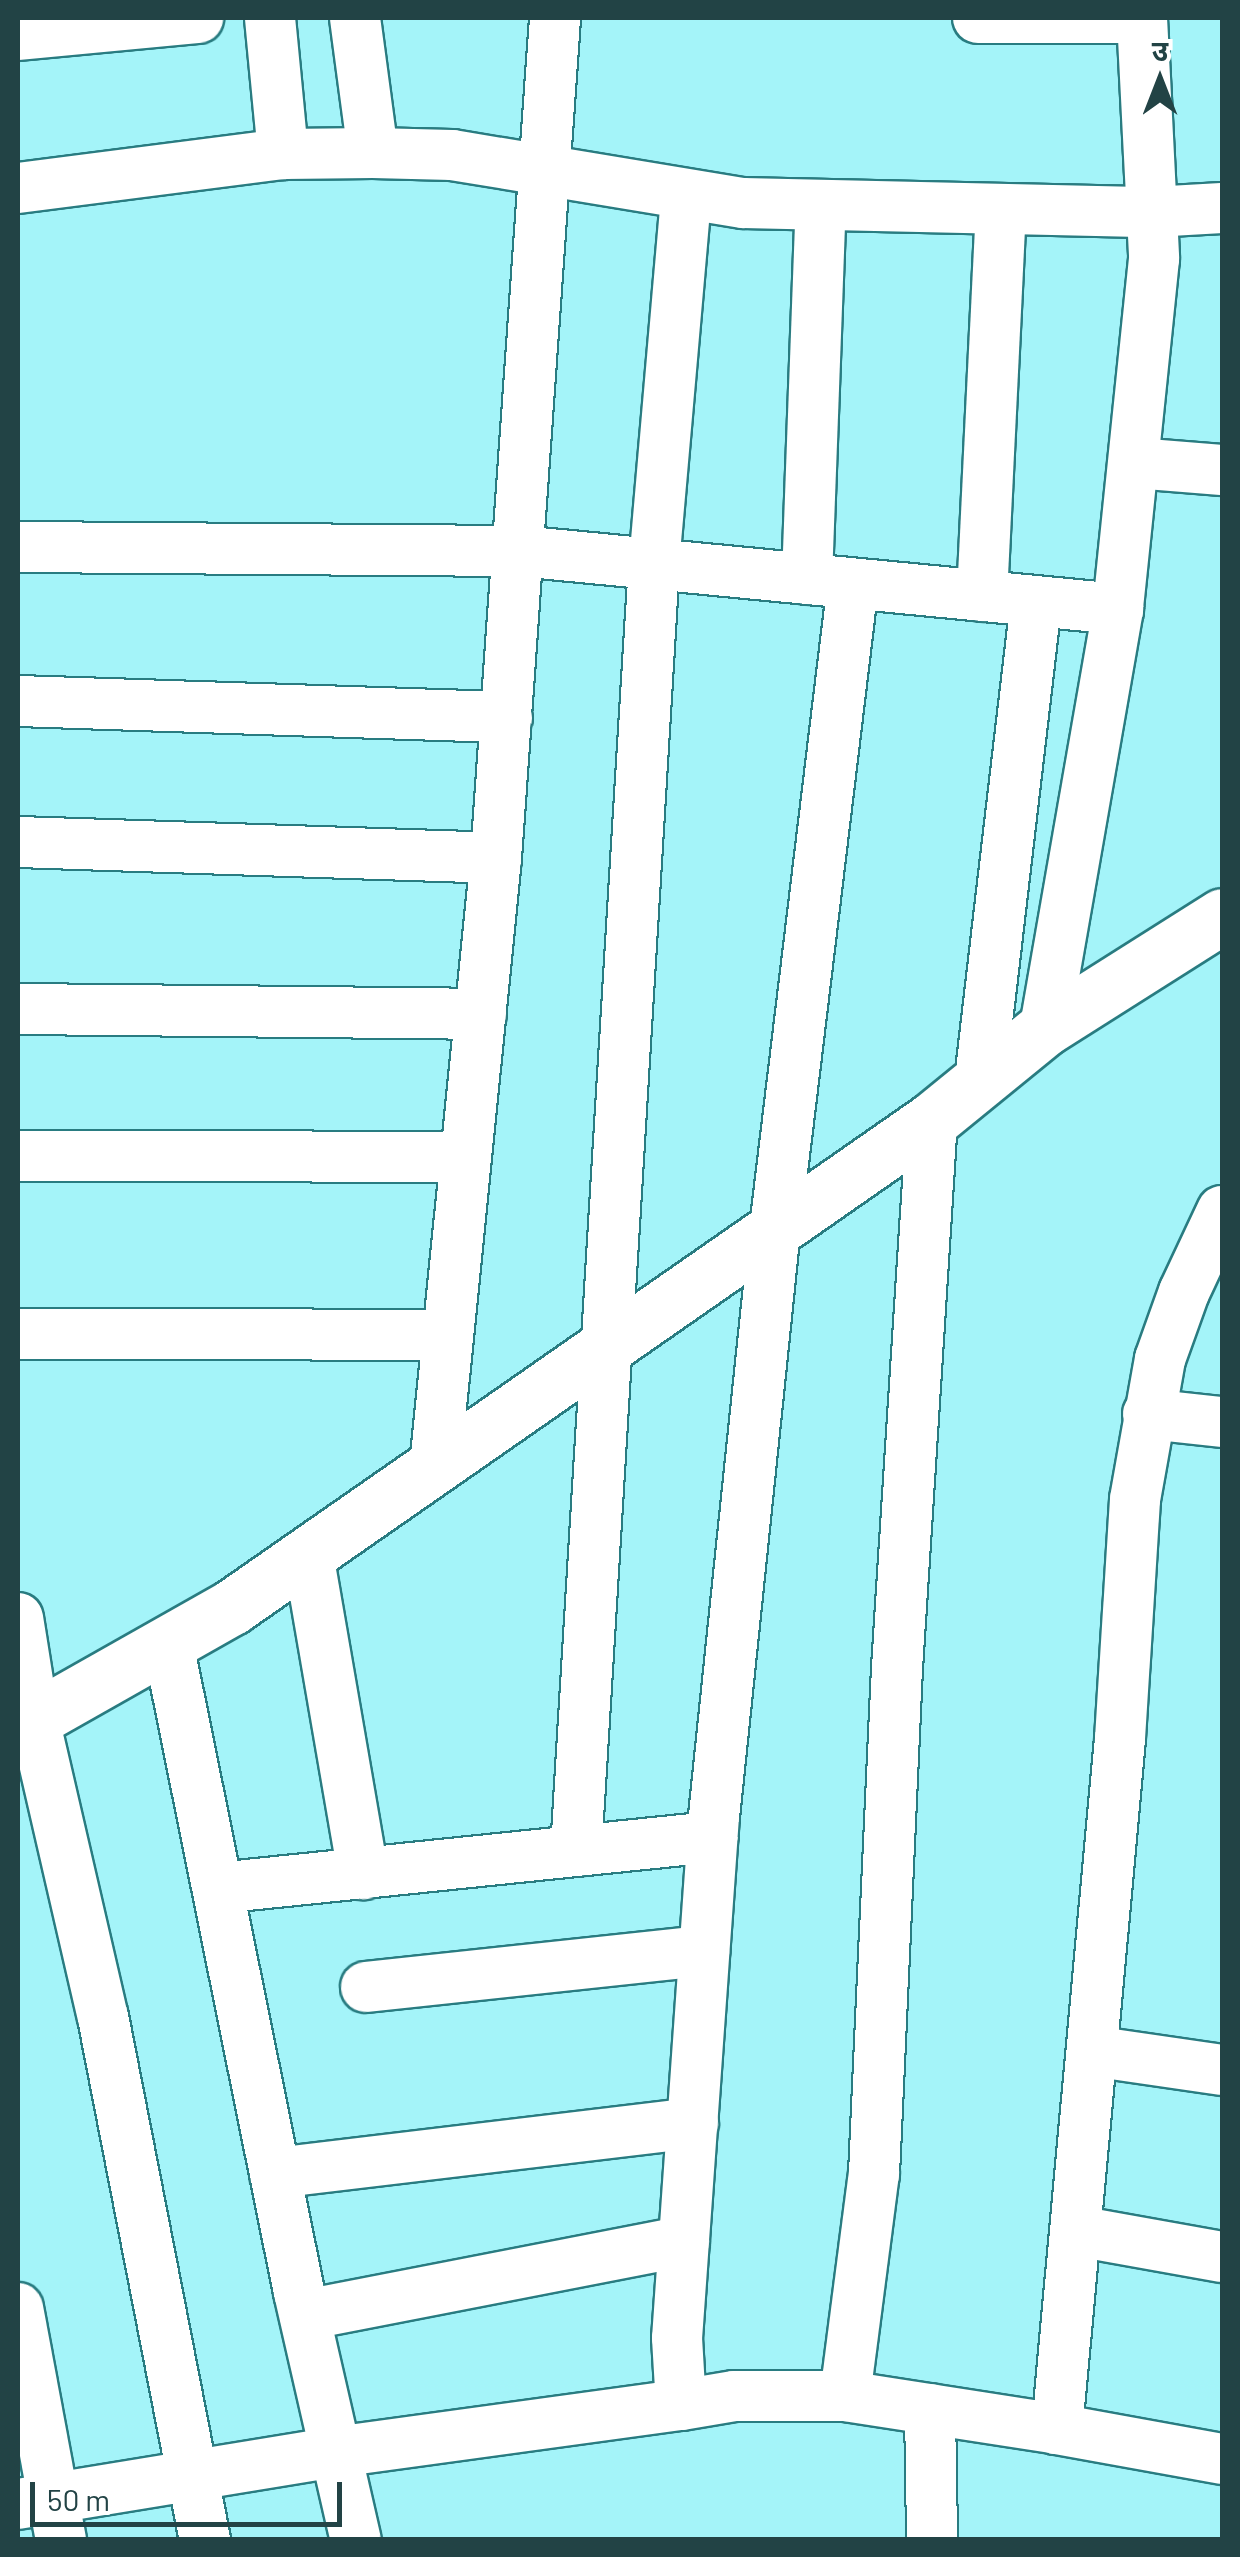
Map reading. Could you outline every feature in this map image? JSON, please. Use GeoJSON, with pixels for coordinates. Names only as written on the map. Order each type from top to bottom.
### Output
{"type":"FeatureCollection","features":[{"type":"Feature","properties":{"kind":"street"},"geometry":{"type":"LineString","coordinates":[[18,35],[198,18]]}},
{"type":"Feature","properties":{"kind":"street"},"geometry":{"type":"LineString","coordinates":[[270,18],[282,154]]}},
{"type":"Feature","properties":{"kind":"street"},"geometry":{"type":"LineString","coordinates":[[355,18],[372,153]]}},
{"type":"Feature","properties":{"kind":"street"},"geometry":{"type":"LineString","coordinates":[[435,1466],[496,858],[556,18]]}},
{"type":"Feature","properties":{"kind":"street"},"geometry":{"type":"LineString","coordinates":[[978,18],[1142,18],[1154,258],[1135,463],[1118,610],[1046,1028]]}},
{"type":"Feature","properties":{"kind":"street"},"geometry":{"type":"LineString","coordinates":[[18,188],[282,154],[372,153],[452,155],[686,196],[821,205],[1152,212],[1222,208]]}},
{"type":"Feature","properties":{"kind":"street"},"geometry":{"type":"LineString","coordinates":[[576,1851],[654,564],[686,196]]}},
{"type":"Feature","properties":{"kind":"street"},"geometry":{"type":"LineString","coordinates":[[680,2405],[678,2338],[712,1838],[776,1229],[830,581],[821,205]]}},
{"type":"Feature","properties":{"kind":"street"},"geometry":{"type":"LineString","coordinates":[[982,596],[1001,210]]}},
{"type":"Feature","properties":{"kind":"street"},"geometry":{"type":"LineString","coordinates":[[1135,463],[1222,470]]}},
{"type":"Feature","properties":{"kind":"street"},"geometry":{"type":"LineString","coordinates":[[18,548],[519,551],[1118,610]]}},
{"type":"Feature","properties":{"kind":"street"},"geometry":{"type":"LineString","coordinates":[[980,1080],[1036,601]]}},
{"type":"Feature","properties":{"kind":"street"},"geometry":{"type":"LineString","coordinates":[[18,700],[507,717]]}},
{"type":"Feature","properties":{"kind":"street"},"geometry":{"type":"LineString","coordinates":[[18,842],[496,858]]}},
{"type":"Feature","properties":{"kind":"street"},"geometry":{"type":"LineString","coordinates":[[26,1723],[232,1608],[932,1120],[1046,1028],[1222,916]]}},
{"type":"Feature","properties":{"kind":"street"},"geometry":{"type":"LineString","coordinates":[[18,1009],[481,1014]]}},
{"type":"Feature","properties":{"kind":"street"},"geometry":{"type":"LineString","coordinates":[[844,2396],[874,2174],[894,1727],[932,1120]]}},
{"type":"Feature","properties":{"kind":"street"},"geometry":{"type":"LineString","coordinates":[[18,1156],[466,1158]]}},
{"type":"Feature","properties":{"kind":"street"},"geometry":{"type":"LineString","coordinates":[[1057,2429],[1120,1739],[1135,1500],[1160,1359],[1184,1292],[1218,1230]]}},
{"type":"Feature","properties":{"kind":"street"},"geometry":{"type":"LineString","coordinates":[[18,1334],[448,1335]]}},
{"type":"Feature","properties":{"kind":"street"},"geometry":{"type":"LineString","coordinates":[[1148,1414],[1222,1422]]}},
{"type":"Feature","properties":{"kind":"street"},"geometry":{"type":"LineString","coordinates":[[308,1554],[363,1874]]}},
{"type":"Feature","properties":{"kind":"street"},"geometry":{"type":"LineString","coordinates":[[18,1618],[26,1723],[102,2016],[205,2540]]}},
{"type":"Feature","properties":{"kind":"street"},"geometry":{"type":"LineString","coordinates":[[168,1644],[304,2315],[356,2540]]}},
{"type":"Feature","properties":{"kind":"street"},"geometry":{"type":"LineString","coordinates":[[218,1888],[712,1838]]}},
{"type":"Feature","properties":{"kind":"street"},"geometry":{"type":"LineString","coordinates":[[366,1988],[704,1951]]}},
{"type":"Feature","properties":{"kind":"street"},"geometry":{"type":"LineString","coordinates":[[1092,2051],[1222,2070]]}},
{"type":"Feature","properties":{"kind":"street"},"geometry":{"type":"LineString","coordinates":[[275,2173],[693,2123]]}},
{"type":"Feature","properties":{"kind":"street"},"geometry":{"type":"LineString","coordinates":[[1077,2231],[1222,2257]]}},
{"type":"Feature","properties":{"kind":"street"},"geometry":{"type":"LineString","coordinates":[[304,2315],[684,2241]]}},
{"type":"Feature","properties":{"kind":"street"},"geometry":{"type":"LineString","coordinates":[[18,2308],[44,2514],[192,2474],[734,2396],[844,2396],[1222,2458]]}},
{"type":"Feature","properties":{"kind":"street"},"geometry":{"type":"LineString","coordinates":[[930,2409],[932,2540]]}}]}
